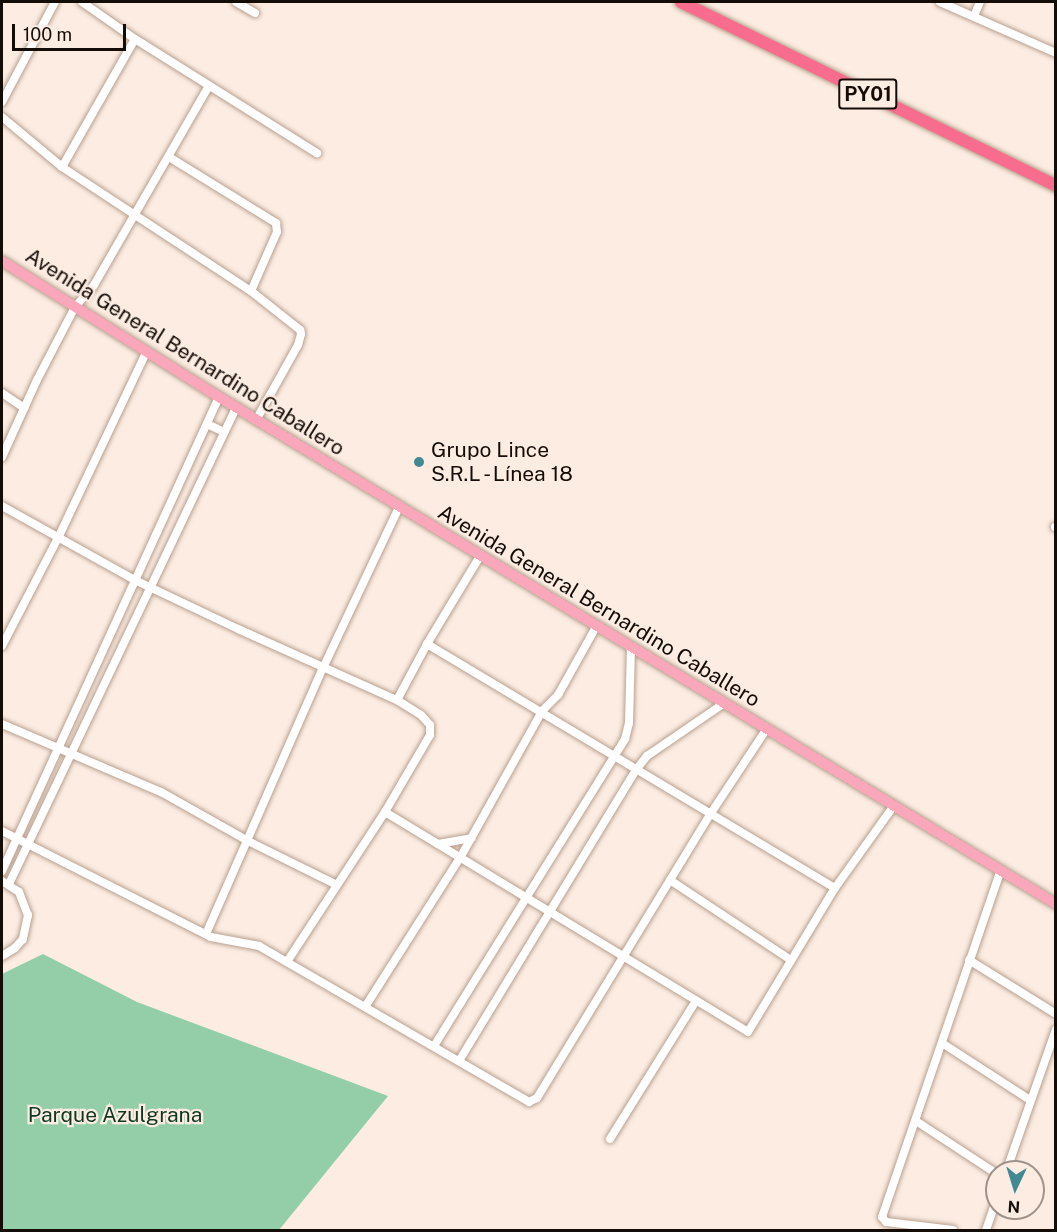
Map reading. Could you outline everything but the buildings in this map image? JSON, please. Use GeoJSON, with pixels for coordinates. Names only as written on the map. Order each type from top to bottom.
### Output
{"type":"FeatureCollection","features":[{"type":"Feature","properties":{"kind":"highway","name":"PY01"},"geometry":{"type":"LineString","coordinates":[[684,2],[1056,186]]}},
{"type":"Feature","properties":{"kind":"main road","name":"Avenida General Bernardino Caballero"},"geometry":{"type":"LineString","coordinates":[[2,261],[236,408],[1000,873],[1056,904]]}},
{"type":"Feature","properties":{"kind":"street"},"geometry":{"type":"LineString","coordinates":[[2,102],[55,2]]}},
{"type":"Feature","properties":{"kind":"street"},"geometry":{"type":"LineString","coordinates":[[82,2],[135,39],[317,153]]}},
{"type":"Feature","properties":{"kind":"street"},"geometry":{"type":"LineString","coordinates":[[236,2],[255,13]]}},
{"type":"Feature","properties":{"kind":"street"},"geometry":{"type":"LineString","coordinates":[[940,2],[1056,53]]}},
{"type":"Feature","properties":{"kind":"street"},"geometry":{"type":"LineString","coordinates":[[974,16],[980,2]]}},
{"type":"Feature","properties":{"kind":"street"},"geometry":{"type":"LineString","coordinates":[[62,167],[135,39]]}},
{"type":"Feature","properties":{"kind":"street"},"geometry":{"type":"LineString","coordinates":[[2,457],[75,307],[94,285],[209,86]]}},
{"type":"Feature","properties":{"kind":"street"},"geometry":{"type":"LineString","coordinates":[[2,117],[62,167],[134,217],[251,291],[297,327],[302,334],[256,420]]}},
{"type":"Feature","properties":{"kind":"street"},"geometry":{"type":"LineString","coordinates":[[169,157],[276,223],[276,232],[251,291]]}},
{"type":"Feature","properties":{"kind":"street"},"geometry":{"type":"LineString","coordinates":[[2,646],[59,536],[147,353]]}},
{"type":"Feature","properties":{"kind":"street"},"geometry":{"type":"LineString","coordinates":[[2,393],[24,408]]}},
{"type":"Feature","properties":{"kind":"street"},"geometry":{"type":"LineString","coordinates":[[2,872],[15,838],[137,580],[219,397]]}},
{"type":"Feature","properties":{"kind":"street"},"geometry":{"type":"LineString","coordinates":[[2,956],[15,948],[27,927],[25,903],[5,883],[28,845],[236,408]]}},
{"type":"Feature","properties":{"kind":"street"},"geometry":{"type":"LineString","coordinates":[[207,424],[224,432]]}},
{"type":"Feature","properties":{"kind":"street"},"geometry":{"type":"LineString","coordinates":[[2,506],[137,580],[323,668],[397,700],[421,715],[430,730],[385,812],[287,962]]}},
{"type":"Feature","properties":{"kind":"street"},"geometry":{"type":"LineString","coordinates":[[206,934],[323,668],[399,507]]}},
{"type":"Feature","properties":{"kind":"street"},"geometry":{"type":"LineString","coordinates":[[397,700],[426,644],[480,556]]}},
{"type":"Feature","properties":{"kind":"street"},"geometry":{"type":"LineString","coordinates":[[364,1007],[460,858],[542,711],[558,694],[596,627]]}},
{"type":"Feature","properties":{"kind":"street"},"geometry":{"type":"LineString","coordinates":[[426,644],[542,711],[636,770],[835,888]]}},
{"type":"Feature","properties":{"kind":"street"},"geometry":{"type":"LineString","coordinates":[[434,1046],[625,739],[629,723],[631,648]]}},
{"type":"Feature","properties":{"kind":"street"},"geometry":{"type":"LineString","coordinates":[[459,1061],[636,770],[647,756],[723,704]]}},
{"type":"Feature","properties":{"kind":"street"},"geometry":{"type":"LineString","coordinates":[[2,724],[161,792],[248,841],[337,885]]}},
{"type":"Feature","properties":{"kind":"street"},"geometry":{"type":"LineString","coordinates":[[2,831],[206,934],[229,942],[259,946],[434,1046],[526,1102],[533,1101],[711,813],[766,730]]}},
{"type":"Feature","properties":{"kind":"street"},"geometry":{"type":"LineString","coordinates":[[385,812],[748,1032],[835,888],[893,807]]}},
{"type":"Feature","properties":{"kind":"street"},"geometry":{"type":"LineString","coordinates":[[438,844],[471,838]]}},
{"type":"Feature","properties":{"kind":"street"},"geometry":{"type":"LineString","coordinates":[[953,1230],[882,1220],[1000,873]]}},
{"type":"Feature","properties":{"kind":"street"},"geometry":{"type":"LineString","coordinates":[[670,880],[791,960]]}},
{"type":"Feature","properties":{"kind":"street"},"geometry":{"type":"LineString","coordinates":[[969,960],[1056,1014]]}},
{"type":"Feature","properties":{"kind":"street"},"geometry":{"type":"LineString","coordinates":[[610,1139],[696,1000]]}},
{"type":"Feature","properties":{"kind":"street"},"geometry":{"type":"LineString","coordinates":[[1010,1160],[1056,1029]]}},
{"type":"Feature","properties":{"kind":"street"},"geometry":{"type":"LineString","coordinates":[[942,1043],[1030,1100]]}},
{"type":"Feature","properties":{"kind":"street"},"geometry":{"type":"LineString","coordinates":[[916,1121],[985,1166]]}},
{"type":"Feature","properties":{"kind":"green space","name":"Parque Azulgrana"},"geometry":{"type":"Polygon","coordinates":[[[43,954],[137,1002],[388,1096],[279,1230],[2,1230],[2,974],[43,954]]]}},
{"type":"Feature","properties":{"kind":"place","name":"Grupo Lince S.R.L - Línea 18"},"geometry":{"type":"Point","coordinates":[419,462]}}]}
